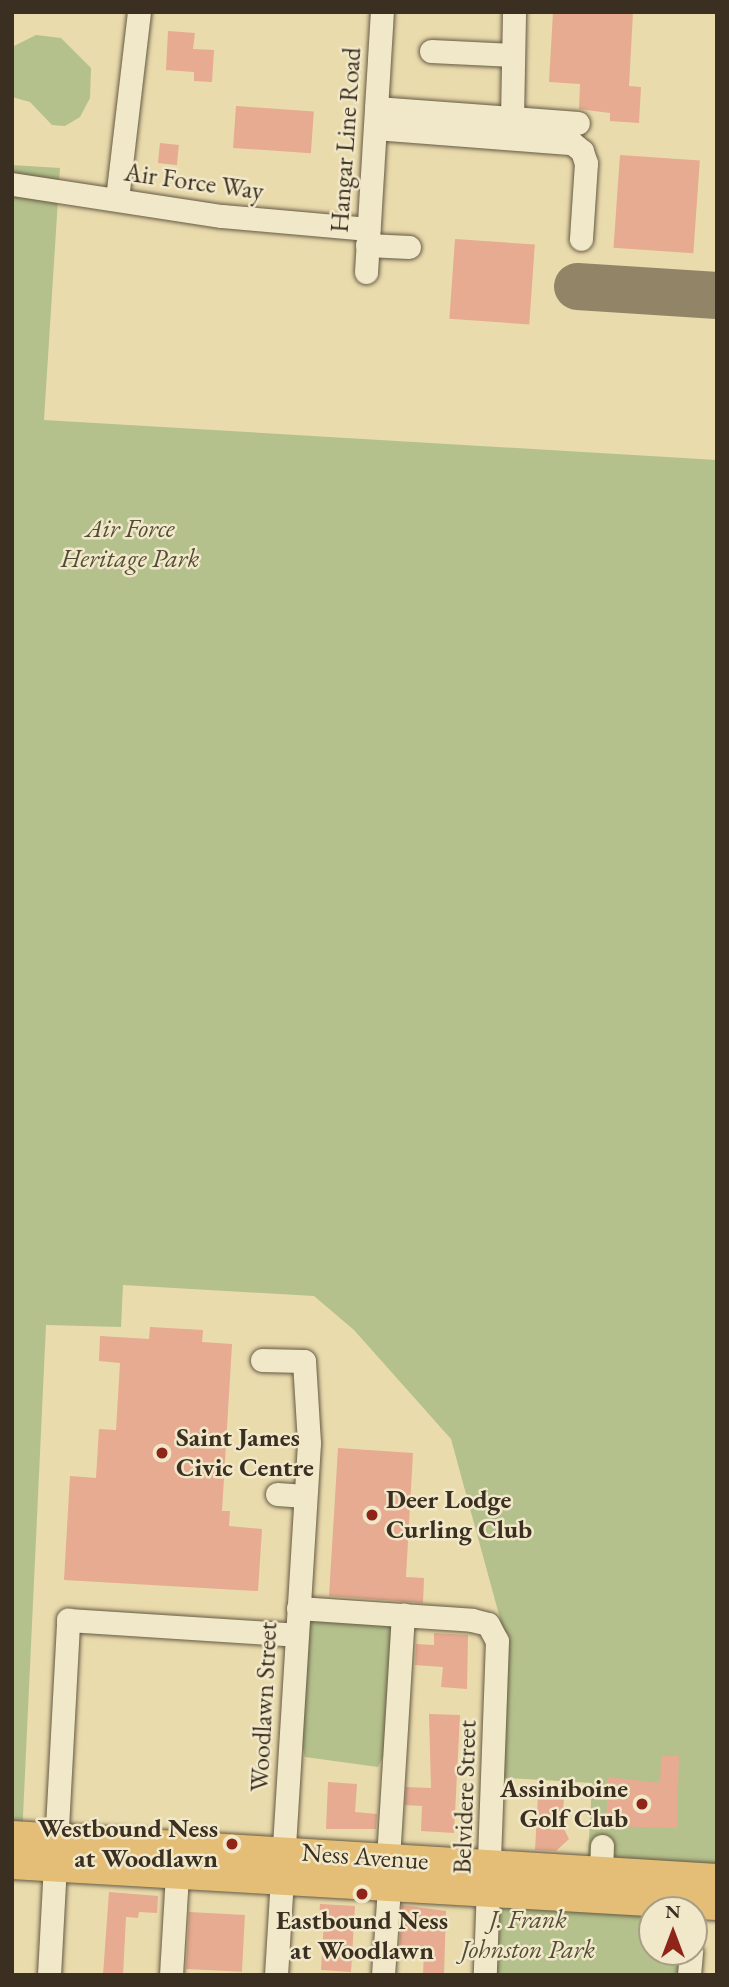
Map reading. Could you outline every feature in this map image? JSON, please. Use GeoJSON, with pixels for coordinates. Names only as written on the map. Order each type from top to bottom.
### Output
{"type":"FeatureCollection","features":[{"type":"Feature","properties":{"kind":"main road","name":"Ness Avenue"},"geometry":{"type":"LineString","coordinates":[[12,1836],[57,1853],[177,1874],[283,1866]]}},
{"type":"Feature","properties":{"kind":"main road","name":"Ness Avenue"},"geometry":{"type":"LineString","coordinates":[[12,1864],[57,1853],[490,1879],[703,1895]]}},
{"type":"Feature","properties":{"kind":"main road","name":"Ness Avenue"},"geometry":{"type":"LineString","coordinates":[[490,1879],[601,1860],[703,1895]]}},
{"type":"Feature","properties":{"kind":"street"},"geometry":{"type":"LineString","coordinates":[[117,199],[139,12]]}},
{"type":"Feature","properties":{"kind":"street","name":"Hangar Line Road"},"geometry":{"type":"LineString","coordinates":[[366,272],[382,12]]}},
{"type":"Feature","properties":{"kind":"street"},"geometry":{"type":"LineString","coordinates":[[512,118],[514,12]]}},
{"type":"Feature","properties":{"kind":"street"},"geometry":{"type":"LineString","coordinates":[[431,51],[513,55]]}},
{"type":"Feature","properties":{"kind":"street"},"geometry":{"type":"LineString","coordinates":[[375,118],[512,118],[578,123]]}},
{"type":"Feature","properties":{"kind":"street"},"geometry":{"type":"LineString","coordinates":[[375,118],[572,143],[582,151],[586,163],[581,239]]}},
{"type":"Feature","properties":{"kind":"street","name":"Air Force Way"},"geometry":{"type":"LineString","coordinates":[[12,184],[368,237],[409,247]]}},
{"type":"Feature","properties":{"kind":"street","name":"Woodlawn Street"},"geometry":{"type":"LineString","coordinates":[[262,1360],[304,1362],[309,1443],[276,1975]]}},
{"type":"Feature","properties":{"kind":"street"},"geometry":{"type":"LineString","coordinates":[[277,1494],[305,1496]]}},
{"type":"Feature","properties":{"kind":"street"},"geometry":{"type":"LineString","coordinates":[[298,1608],[402,1614],[383,1975]]}},
{"type":"Feature","properties":{"kind":"street","name":"Belvidere Street"},"geometry":{"type":"LineString","coordinates":[[402,1614],[488,1624],[500,1656],[485,1975]]}},
{"type":"Feature","properties":{"kind":"street"},"geometry":{"type":"LineString","coordinates":[[50,1975],[68,1620],[297,1635]]}},
{"type":"Feature","properties":{"kind":"street"},"geometry":{"type":"LineString","coordinates":[[170,1975],[177,1874]]}},
{"type":"Feature","properties":{"kind":"green space"},"geometry":{"type":"Polygon","coordinates":[[[36,35],[61,38],[91,68],[90,98],[80,117],[65,126],[52,125],[30,102],[12,97],[12,47],[36,35]]]}},
{"type":"Feature","properties":{"kind":"green space","name":"Assiniboine Golf Club"},"geometry":{"type":"Polygon","coordinates":[[[12,165],[60,168],[44,420],[717,460],[717,1879],[588,1858],[592,1783],[493,1777],[488,1624],[501,1622],[451,1439],[354,1330],[314,1296],[123,1285],[121,1327],[46,1325],[22,1837],[12,1836],[12,165]]]}},
{"type":"Feature","properties":{"kind":"green space"},"geometry":{"type":"Polygon","coordinates":[[[315,1616],[391,1622],[386,1750],[378,1767],[305,1757],[299,1732],[306,1630],[315,1616]]]}},
{"type":"Feature","properties":{"kind":"green space","name":"J. Frank Johnston Park"},"geometry":{"type":"Polygon","coordinates":[[[489,1893],[638,1909],[638,1966],[690,1966],[689,1975],[485,1975],[489,1893]]]}},
{"type":"Feature","properties":{"kind":"building"},"geometry":{"type":"Polygon","coordinates":[[[553,12],[633,12],[629,86],[641,87],[639,123],[610,121],[610,113],[579,109],[580,84],[549,82],[553,12]]]}},
{"type":"Feature","properties":{"kind":"building"},"geometry":{"type":"Polygon","coordinates":[[[168,31],[195,33],[193,49],[214,50],[212,82],[194,81],[194,72],[166,70],[168,31]]]}},
{"type":"Feature","properties":{"kind":"building"},"geometry":{"type":"Polygon","coordinates":[[[236,106],[314,111],[311,153],[233,148],[236,106]]]}},
{"type":"Feature","properties":{"kind":"building"},"geometry":{"type":"Polygon","coordinates":[[[160,143],[179,145],[177,165],[158,163],[160,143]]]}},
{"type":"Feature","properties":{"kind":"building"},"geometry":{"type":"Polygon","coordinates":[[[620,155],[700,161],[693,253],[614,248],[620,155]]]}},
{"type":"Feature","properties":{"kind":"building"},"geometry":{"type":"Polygon","coordinates":[[[455,239],[535,245],[529,324],[449,319],[455,239]]]}},
{"type":"Feature","properties":{"kind":"building","name":"Saint James Civic Centre"},"geometry":{"type":"Polygon","coordinates":[[[150,1327],[203,1330],[202,1342],[232,1344],[222,1511],[230,1511],[229,1526],[262,1529],[258,1591],[64,1580],[70,1476],[96,1478],[99,1429],[116,1430],[120,1363],[99,1361],[100,1336],[149,1339],[150,1327]]]}},
{"type":"Feature","properties":{"kind":"building","name":"Deer Lodge Curling Club"},"geometry":{"type":"Polygon","coordinates":[[[338,1448],[413,1453],[406,1577],[424,1578],[423,1603],[329,1596],[338,1448]]]}},
{"type":"Feature","properties":{"kind":"building"},"geometry":{"type":"Polygon","coordinates":[[[434,1633],[468,1635],[467,1689],[441,1687],[443,1667],[415,1665],[416,1644],[434,1645],[434,1633]]]}},
{"type":"Feature","properties":{"kind":"building"},"geometry":{"type":"Polygon","coordinates":[[[429,1714],[460,1715],[454,1833],[421,1831],[422,1806],[405,1805],[406,1787],[431,1788],[429,1714]]]}},
{"type":"Feature","properties":{"kind":"building","name":"Assiniboine Golf Club"},"geometry":{"type":"Polygon","coordinates":[[[661,1756],[679,1756],[677,1828],[606,1826],[608,1777],[660,1783],[661,1756]]]}},
{"type":"Feature","properties":{"kind":"building"},"geometry":{"type":"Polygon","coordinates":[[[328,1782],[357,1784],[355,1812],[377,1814],[376,1829],[326,1829],[328,1782]]]}},
{"type":"Feature","properties":{"kind":"building"},"geometry":{"type":"Polygon","coordinates":[[[538,1796],[564,1798],[562,1825],[569,1839],[556,1851],[535,1850],[538,1796]]]}},
{"type":"Feature","properties":{"kind":"building"},"geometry":{"type":"Polygon","coordinates":[[[109,1892],[158,1896],[157,1913],[139,1912],[138,1918],[126,1917],[123,1975],[103,1975],[109,1892]]]}},
{"type":"Feature","properties":{"kind":"building"},"geometry":{"type":"Polygon","coordinates":[[[320,1904],[355,1906],[351,1972],[321,1970],[324,1921],[319,1920],[320,1904]]]}},
{"type":"Feature","properties":{"kind":"building"},"geometry":{"type":"Polygon","coordinates":[[[402,1905],[446,1911],[444,1975],[423,1975],[424,1953],[399,1952],[402,1905]]]}},
{"type":"Feature","properties":{"kind":"building"},"geometry":{"type":"Polygon","coordinates":[[[189,1912],[245,1915],[242,1972],[186,1969],[189,1912]]]}},
{"type":"Feature","properties":{"kind":"taxiway"},"geometry":{"type":"LineString","coordinates":[[577,286],[717,295]]}},
{"type":"Feature","properties":{"kind":"place","name":"Saint James Civic Centre"},"geometry":{"type":"Point","coordinates":[162,1453]}},
{"type":"Feature","properties":{"kind":"place","name":"Deer Lodge Curling Club"},"geometry":{"type":"Point","coordinates":[372,1515]}},
{"type":"Feature","properties":{"kind":"place","name":"Assiniboine Golf Club"},"geometry":{"type":"Point","coordinates":[642,1804]}},
{"type":"Feature","properties":{"kind":"place","name":"Westbound Ness at Woodlawn"},"geometry":{"type":"Point","coordinates":[232,1844]}},
{"type":"Feature","properties":{"kind":"place","name":"Eastbound Ness at Woodlawn"},"geometry":{"type":"Point","coordinates":[362,1894]}},
{"type":"Feature","properties":{"kind":"park label","name":"Air Force Heritage Park"},"geometry":{"type":"Point","coordinates":[130,544]}}]}
